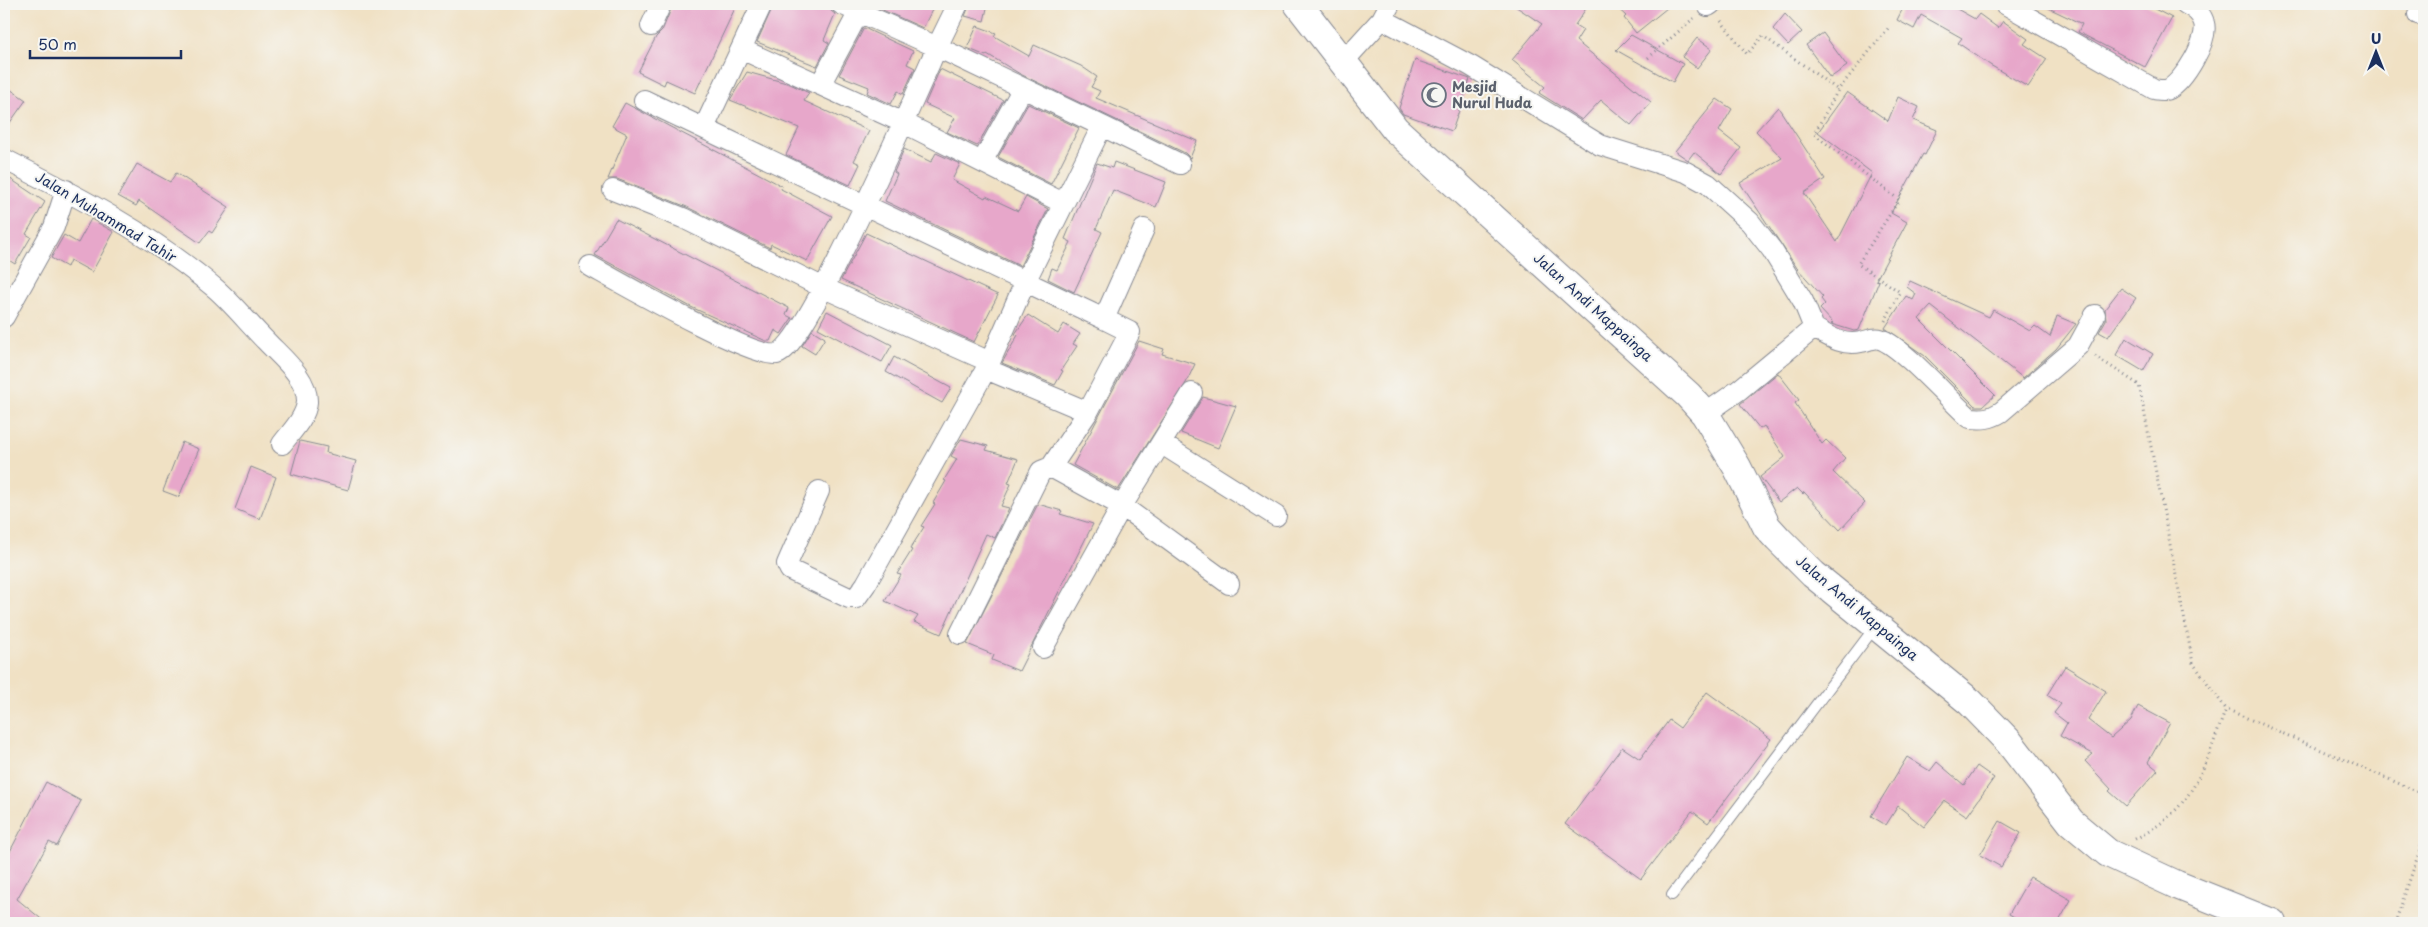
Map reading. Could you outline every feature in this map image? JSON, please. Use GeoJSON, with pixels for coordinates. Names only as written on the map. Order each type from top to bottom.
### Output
{"type":"FeatureCollection","features":[{"type":"Feature","properties":{"kind":"main road","name":"Jalan Andi Mappainga"},"geometry":{"type":"LineString","coordinates":[[1298,4],[1395,129],[1688,395],[1705,414],[1737,467],[1767,527],[1813,574],[1877,624],[1984,715],[2009,742],[2072,822],[2108,853],[2177,885],[2272,923]]}},
{"type":"Feature","properties":{"kind":"street"},"geometry":{"type":"LineString","coordinates":[[651,26],[661,4]]}},
{"type":"Feature","properties":{"kind":"street"},"geometry":{"type":"LineString","coordinates":[[704,128],[762,4]]}},
{"type":"Feature","properties":{"kind":"street"},"geometry":{"type":"LineString","coordinates":[[841,4],[937,47],[1180,164]]}},
{"type":"Feature","properties":{"kind":"street"},"geometry":{"type":"LineString","coordinates":[[590,266],[694,322],[753,350],[767,354],[779,354],[788,346],[824,288],[904,123],[958,4]]}},
{"type":"Feature","properties":{"kind":"street"},"geometry":{"type":"LineString","coordinates":[[2005,4],[2154,89],[2164,91],[2183,76],[2200,48],[2205,32],[2201,15],[2186,4]]}},
{"type":"Feature","properties":{"kind":"street"},"geometry":{"type":"LineString","coordinates":[[1342,63],[1386,11],[1600,146],[1686,172],[1708,184],[1750,222],[1772,250],[1803,301],[1814,328],[1838,342],[1854,343],[1877,338],[1903,354],[1970,418],[1991,418],[2001,412],[2078,346],[2095,316]]}},
{"type":"Feature","properties":{"kind":"street"},"geometry":{"type":"LineString","coordinates":[[820,85],[859,12]]}},
{"type":"Feature","properties":{"kind":"street"},"geometry":{"type":"LineString","coordinates":[[741,49],[904,123],[1063,203]]}},
{"type":"Feature","properties":{"kind":"street"},"geometry":{"type":"LineString","coordinates":[[982,162],[1023,88]]}},
{"type":"Feature","properties":{"kind":"street"},"geometry":{"type":"LineString","coordinates":[[644,100],[1026,280],[1130,332],[1088,412],[1052,467],[1041,472],[960,634]]}},
{"type":"Feature","properties":{"kind":"street"},"geometry":{"type":"LineString","coordinates":[[819,491],[787,564],[790,570],[849,598],[856,598],[866,584],[988,365],[1026,280],[1102,126]]}},
{"type":"Feature","properties":{"kind":"street","name":"Jalan Muhammad Tahir"},"geometry":{"type":"LineString","coordinates":[[4,159],[66,190],[154,242],[217,290],[290,366],[302,385],[307,404],[304,412],[282,444]]}},
{"type":"Feature","properties":{"kind":"street"},"geometry":{"type":"LineString","coordinates":[[4,317],[54,227],[66,190]]}},
{"type":"Feature","properties":{"kind":"street"},"geometry":{"type":"LineString","coordinates":[[614,190],[683,218],[824,288],[1088,412]]}},
{"type":"Feature","properties":{"kind":"street"},"geometry":{"type":"LineString","coordinates":[[1104,319],[1144,229]]}},
{"type":"Feature","properties":{"kind":"street"},"geometry":{"type":"LineString","coordinates":[[1705,414],[1739,390],[1814,328]]}},
{"type":"Feature","properties":{"kind":"street"},"geometry":{"type":"LineString","coordinates":[[1043,648],[1122,506],[1192,393]]}},
{"type":"Feature","properties":{"kind":"street"},"geometry":{"type":"LineString","coordinates":[[1162,444],[1276,516]]}},
{"type":"Feature","properties":{"kind":"street"},"geometry":{"type":"LineString","coordinates":[[1052,467],[1122,506],[1229,584]]}},
{"type":"Feature","properties":{"kind":"lane"},"geometry":{"type":"LineString","coordinates":[[1672,895],[1877,624]]}},
{"type":"Feature","properties":{"kind":"path"},"geometry":{"type":"LineString","coordinates":[[1648,58],[1709,4],[1747,54],[1763,36],[1838,90]]}},
{"type":"Feature","properties":{"kind":"path"},"geometry":{"type":"LineString","coordinates":[[1877,338],[1900,292],[1858,264],[1899,200],[1814,134],[1838,90],[1890,26]]}},
{"type":"Feature","properties":{"kind":"path"},"geometry":{"type":"LineString","coordinates":[[2078,346],[2140,385],[2193,663],[2226,709],[2421,793],[2424,798]]}},
{"type":"Feature","properties":{"kind":"path"},"geometry":{"type":"LineString","coordinates":[[2108,853],[2155,829],[2184,802],[2199,780],[2226,709]]}},
{"type":"Feature","properties":{"kind":"path"},"geometry":{"type":"LineString","coordinates":[[2394,923],[2424,838]]}},
{"type":"Feature","properties":{"kind":"building"},"geometry":{"type":"Polygon","coordinates":[[[673,4],[737,4],[695,93],[666,80],[664,85],[638,72],[656,37],[662,31],[673,4]]]}},
{"type":"Feature","properties":{"kind":"building"},"geometry":{"type":"Polygon","coordinates":[[[774,4],[829,4],[831,11],[835,14],[824,40],[829,43],[817,66],[757,42],[774,4]]]}},
{"type":"Feature","properties":{"kind":"building"},"geometry":{"type":"Polygon","coordinates":[[[869,4],[935,4],[923,28],[869,4]]]}},
{"type":"Feature","properties":{"kind":"building"},"geometry":{"type":"Polygon","coordinates":[[[970,4],[988,4],[984,21],[965,16],[970,4]]]}},
{"type":"Feature","properties":{"kind":"building"},"geometry":{"type":"Polygon","coordinates":[[[1512,4],[1589,4],[1575,25],[1583,30],[1576,41],[1651,102],[1631,125],[1601,100],[1582,120],[1539,93],[1545,87],[1512,60],[1542,24],[1512,4]]]}},
{"type":"Feature","properties":{"kind":"building"},"geometry":{"type":"Polygon","coordinates":[[[1613,4],[1672,4],[1636,33],[1624,18],[1626,16],[1613,4]]]}},
{"type":"Feature","properties":{"kind":"building"},"geometry":{"type":"Polygon","coordinates":[[[1901,4],[1948,4],[1975,19],[1979,14],[1998,28],[2003,21],[2028,39],[2024,44],[2047,59],[2028,87],[1990,65],[1958,43],[1962,38],[1921,15],[1914,29],[1897,20],[1904,6],[1901,4]]]}},
{"type":"Feature","properties":{"kind":"building"},"geometry":{"type":"Polygon","coordinates":[[[2040,4],[2145,4],[2172,18],[2145,67],[2078,32],[2082,24],[2040,4]]]}},
{"type":"Feature","properties":{"kind":"building"},"geometry":{"type":"Polygon","coordinates":[[[1785,14],[1802,32],[1788,45],[1773,29],[1785,14]]]}},
{"type":"Feature","properties":{"kind":"building"},"geometry":{"type":"Polygon","coordinates":[[[977,26],[996,33],[994,36],[1029,56],[1034,45],[1081,66],[1097,77],[1091,87],[1100,91],[1096,98],[1197,141],[1190,158],[1185,153],[1020,74],[987,54],[986,56],[967,48],[977,26]]]}},
{"type":"Feature","properties":{"kind":"building"},"geometry":{"type":"Polygon","coordinates":[[[864,28],[913,51],[907,64],[915,68],[903,94],[898,91],[891,104],[867,93],[869,87],[839,75],[864,28]]]}},
{"type":"Feature","properties":{"kind":"building"},"geometry":{"type":"Polygon","coordinates":[[[1823,33],[1847,66],[1830,78],[1806,45],[1823,33]]]}},
{"type":"Feature","properties":{"kind":"building"},"geometry":{"type":"Polygon","coordinates":[[[1631,35],[1683,64],[1673,82],[1616,50],[1631,35]]]}},
{"type":"Feature","properties":{"kind":"building"},"geometry":{"type":"Polygon","coordinates":[[[1697,38],[1712,49],[1697,68],[1682,57],[1697,38]]]}},
{"type":"Feature","properties":{"kind":"building","name":"Mesjid Nurul Huda"},"geometry":{"type":"Polygon","coordinates":[[[1415,60],[1470,79],[1452,131],[1403,114],[1399,108],[1415,60]]]}},
{"type":"Feature","properties":{"kind":"building"},"geometry":{"type":"Polygon","coordinates":[[[940,69],[1003,100],[977,146],[947,132],[955,118],[925,104],[940,69]]]}},
{"type":"Feature","properties":{"kind":"building"},"geometry":{"type":"Polygon","coordinates":[[[747,72],[790,84],[809,93],[804,101],[869,131],[854,161],[860,164],[850,185],[786,155],[799,128],[730,100],[747,72]]]}},
{"type":"Feature","properties":{"kind":"building"},"geometry":{"type":"Polygon","coordinates":[[[4,85],[26,100],[4,131],[4,85]]]}},
{"type":"Feature","properties":{"kind":"building"},"geometry":{"type":"Polygon","coordinates":[[[1847,92],[1888,121],[1898,97],[1919,107],[1913,120],[1937,130],[1925,155],[1923,154],[1891,213],[1907,222],[1876,280],[1879,281],[1859,330],[1854,331],[1831,324],[1833,323],[1820,309],[1825,304],[1821,299],[1823,297],[1797,268],[1740,183],[1782,158],[1756,131],[1778,107],[1825,179],[1804,193],[1837,242],[1872,173],[1818,132],[1847,92]]]}},
{"type":"Feature","properties":{"kind":"building"},"geometry":{"type":"Polygon","coordinates":[[[1717,99],[1732,109],[1719,131],[1741,148],[1721,174],[1694,152],[1688,160],[1675,151],[1717,99]]]}},
{"type":"Feature","properties":{"kind":"building"},"geometry":{"type":"Polygon","coordinates":[[[625,103],[782,186],[781,189],[832,216],[807,261],[771,244],[770,248],[687,207],[617,179],[608,179],[627,134],[612,126],[625,103]]]}},
{"type":"Feature","properties":{"kind":"building"},"geometry":{"type":"Polygon","coordinates":[[[1028,104],[1079,128],[1051,184],[998,157],[1028,104]]]}},
{"type":"Feature","properties":{"kind":"building"},"geometry":{"type":"Polygon","coordinates":[[[904,149],[931,162],[936,153],[960,164],[952,180],[985,198],[986,196],[1018,211],[1026,197],[1048,209],[1020,266],[885,201],[897,174],[894,172],[904,149]]]}},
{"type":"Feature","properties":{"kind":"building"},"geometry":{"type":"Polygon","coordinates":[[[1114,162],[1166,182],[1156,207],[1113,190],[1096,229],[1102,232],[1074,292],[1048,279],[1052,268],[1057,270],[1071,242],[1065,239],[1097,163],[1112,168],[1114,162]]]}},
{"type":"Feature","properties":{"kind":"building"},"geometry":{"type":"Polygon","coordinates":[[[137,164],[170,182],[176,173],[229,207],[212,233],[209,231],[200,243],[139,201],[136,206],[118,196],[137,164]]]}},
{"type":"Feature","properties":{"kind":"building"},"geometry":{"type":"Polygon","coordinates":[[[9,178],[45,202],[26,234],[31,237],[15,264],[4,257],[4,187],[9,178]]]}},
{"type":"Feature","properties":{"kind":"building"},"geometry":{"type":"Polygon","coordinates":[[[91,219],[114,232],[92,272],[70,260],[67,267],[51,258],[64,235],[78,243],[91,219]]]}},
{"type":"Feature","properties":{"kind":"building"},"geometry":{"type":"Polygon","coordinates":[[[616,219],[789,308],[786,315],[792,318],[781,334],[775,330],[770,341],[766,341],[691,307],[595,255],[616,219]]]}},
{"type":"Feature","properties":{"kind":"building"},"geometry":{"type":"Polygon","coordinates":[[[866,233],[998,295],[974,342],[841,280],[866,233]]]}},
{"type":"Feature","properties":{"kind":"building"},"geometry":{"type":"Polygon","coordinates":[[[1910,281],[1989,317],[1993,310],[2030,331],[2035,326],[2050,337],[2057,316],[2076,324],[2056,349],[2023,378],[1931,306],[1919,319],[1995,395],[1983,406],[1975,406],[1925,356],[1885,328],[1906,296],[1913,300],[1916,294],[1907,287],[1910,281]]]}},
{"type":"Feature","properties":{"kind":"building"},"geometry":{"type":"Polygon","coordinates":[[[2121,288],[2136,298],[2108,337],[2099,332],[2106,320],[2105,309],[2121,288]]]}},
{"type":"Feature","properties":{"kind":"building"},"geometry":{"type":"Polygon","coordinates":[[[827,311],[892,345],[882,362],[818,328],[827,311]]]}},
{"type":"Feature","properties":{"kind":"building"},"geometry":{"type":"Polygon","coordinates":[[[1028,315],[1058,334],[1064,324],[1080,334],[1073,344],[1077,346],[1061,370],[1063,371],[1055,385],[1002,363],[1018,335],[1015,334],[1028,315]]]}},
{"type":"Feature","properties":{"kind":"building"},"geometry":{"type":"Polygon","coordinates":[[[812,330],[825,338],[815,354],[802,346],[812,330]]]}},
{"type":"Feature","properties":{"kind":"building"},"geometry":{"type":"Polygon","coordinates":[[[2126,338],[2153,354],[2143,371],[2116,355],[2126,338]]]}},
{"type":"Feature","properties":{"kind":"building"},"geometry":{"type":"Polygon","coordinates":[[[1139,341],[1164,349],[1162,354],[1195,364],[1186,383],[1118,490],[1073,465],[1139,341]]]}},
{"type":"Feature","properties":{"kind":"building"},"geometry":{"type":"Polygon","coordinates":[[[894,357],[951,388],[942,403],[886,372],[894,357]]]}},
{"type":"Feature","properties":{"kind":"building"},"geometry":{"type":"Polygon","coordinates":[[[1778,373],[1799,400],[1795,403],[1822,444],[1826,440],[1845,458],[1833,472],[1865,503],[1840,530],[1804,492],[1803,494],[1797,488],[1779,502],[1760,477],[1785,457],[1764,426],[1760,429],[1740,404],[1778,373]]]}},
{"type":"Feature","properties":{"kind":"building"},"geometry":{"type":"Polygon","coordinates":[[[1203,397],[1236,406],[1218,448],[1181,433],[1203,397]]]}},
{"type":"Feature","properties":{"kind":"building"},"geometry":{"type":"Polygon","coordinates":[[[961,439],[988,446],[986,450],[1018,459],[1008,483],[1011,484],[1001,506],[1009,508],[995,538],[986,534],[941,634],[914,622],[918,616],[885,601],[901,575],[897,574],[924,527],[921,526],[935,504],[933,503],[946,481],[944,480],[957,459],[951,456],[961,439]]]}},
{"type":"Feature","properties":{"kind":"building"},"geometry":{"type":"Polygon","coordinates":[[[300,441],[327,447],[326,453],[356,461],[348,490],[291,474],[300,441]]]}},
{"type":"Feature","properties":{"kind":"building"},"geometry":{"type":"Polygon","coordinates":[[[182,442],[199,449],[179,497],[163,491],[182,442]]]}},
{"type":"Feature","properties":{"kind":"building"},"geometry":{"type":"Polygon","coordinates":[[[251,467],[276,477],[260,519],[235,509],[251,467]]]}},
{"type":"Feature","properties":{"kind":"building"},"geometry":{"type":"Polygon","coordinates":[[[1038,504],[1062,511],[1060,514],[1093,524],[1019,671],[992,660],[994,655],[967,644],[1038,504]]]}},
{"type":"Feature","properties":{"kind":"building"},"geometry":{"type":"Polygon","coordinates":[[[2065,666],[2106,691],[2088,720],[2111,738],[2131,720],[2138,706],[2170,723],[2148,762],[2158,770],[2126,806],[2109,791],[2111,789],[2085,761],[2093,754],[2060,736],[2067,723],[2054,713],[2061,704],[2047,695],[2065,666]]]}},
{"type":"Feature","properties":{"kind":"building"},"geometry":{"type":"Polygon","coordinates":[[[1707,692],[1771,739],[1708,823],[1692,811],[1641,879],[1565,824],[1622,747],[1640,759],[1669,720],[1680,728],[1707,692]]]}},
{"type":"Feature","properties":{"kind":"building"},"geometry":{"type":"Polygon","coordinates":[[[1907,757],[1930,771],[1937,762],[1964,785],[1977,766],[1994,778],[1967,816],[1945,801],[1924,827],[1898,806],[1886,825],[1871,816],[1907,757]]]}},
{"type":"Feature","properties":{"kind":"building"},"geometry":{"type":"Polygon","coordinates":[[[46,782],[81,801],[57,846],[49,842],[17,899],[46,923],[4,923],[4,863],[46,782]]]}},
{"type":"Feature","properties":{"kind":"building"},"geometry":{"type":"Polygon","coordinates":[[[2000,821],[2021,833],[2001,867],[1980,855],[2000,821]]]}},
{"type":"Feature","properties":{"kind":"building"},"geometry":{"type":"Polygon","coordinates":[[[2030,877],[2071,900],[2058,923],[2025,923],[2009,914],[2030,877]]]}},
{"type":"Feature","properties":{"kind":"place","name":"Mesjid Nurul Huda"},"geometry":{"type":"Point","coordinates":[1434,95]}}]}
